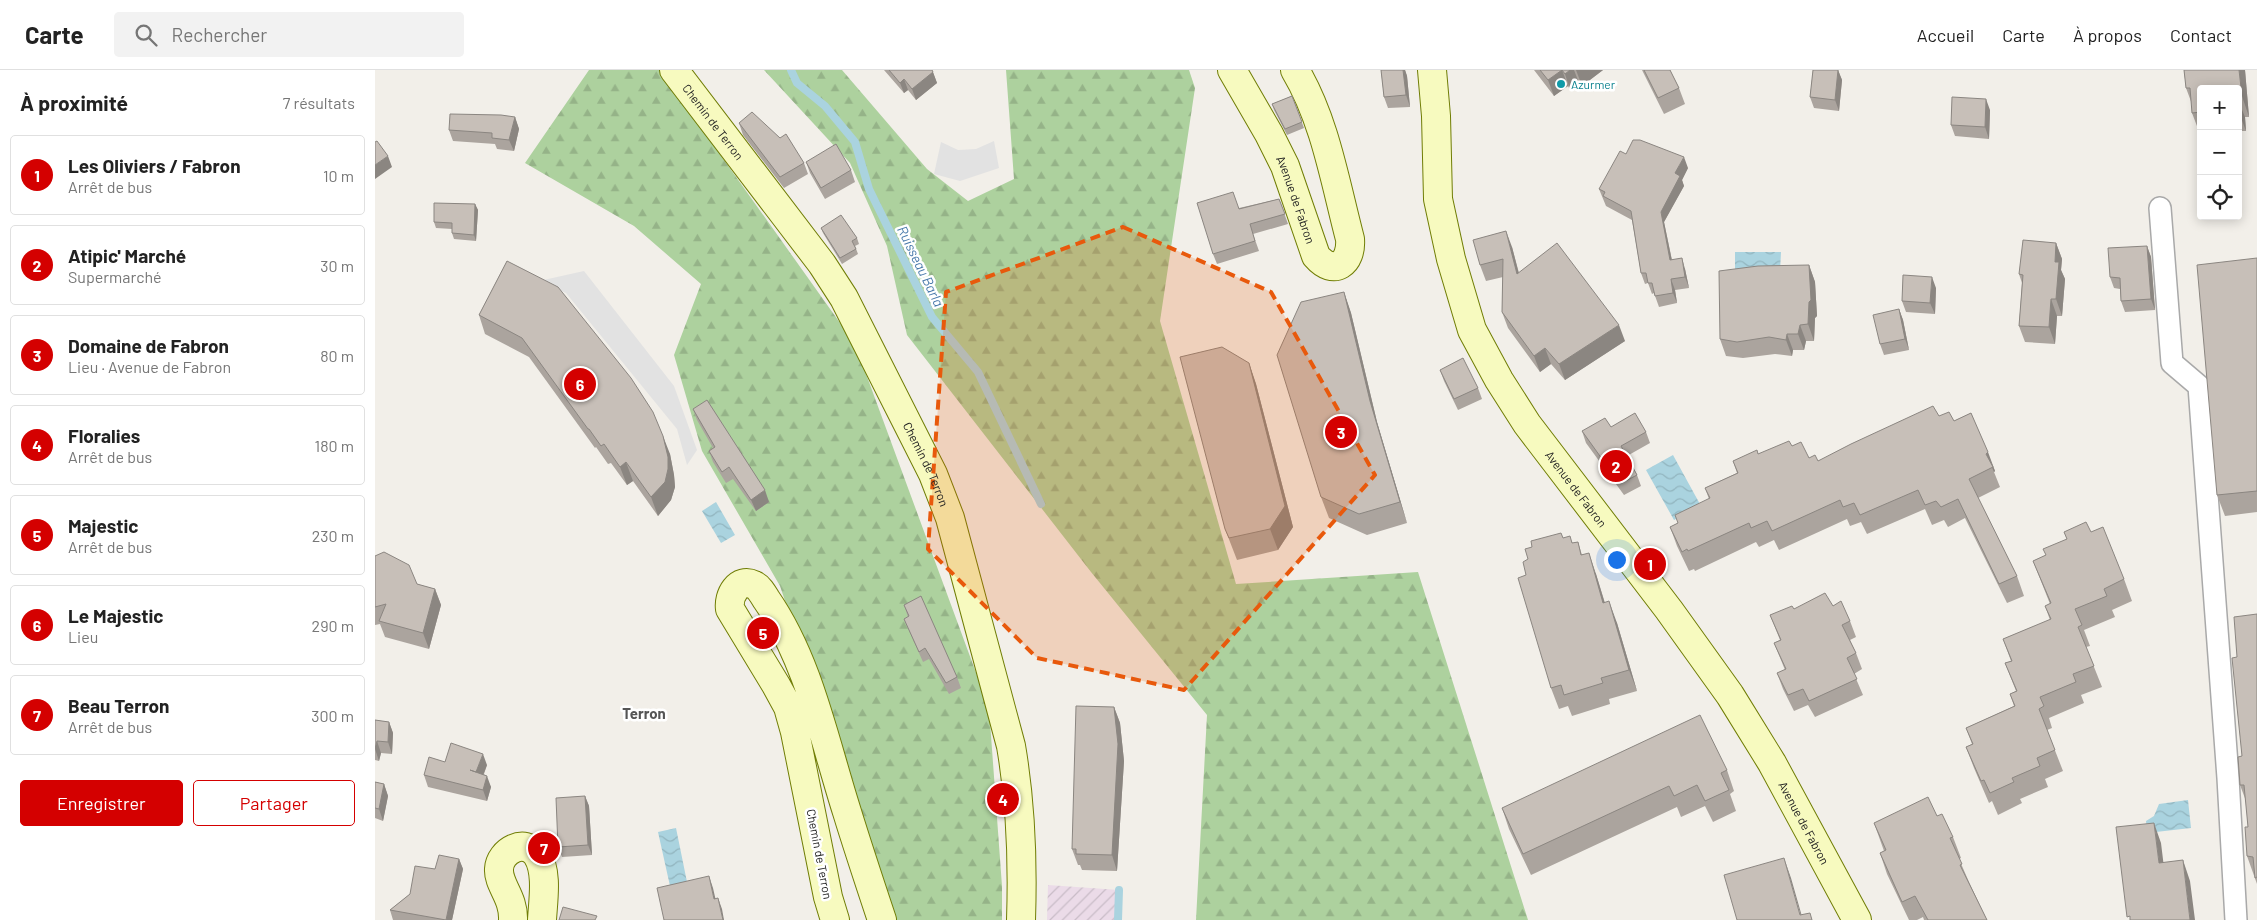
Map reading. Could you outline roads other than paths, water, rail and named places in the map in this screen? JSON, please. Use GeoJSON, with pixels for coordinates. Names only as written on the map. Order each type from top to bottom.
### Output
{"type":"FeatureCollection","features":[{"type":"Feature","properties":{"kind":"street","name":"Chemin de Terron"},"geometry":{"type":"LineString","coordinates":[[674,70],[822,264],[844,298],[933,474],[953,528],[1011,746],[1022,832],[1021,920]]}},
{"type":"Feature","properties":{"kind":"street","name":"Avenue de Fabron"},"geometry":{"type":"LineString","coordinates":[[1232,70],[1265,126],[1285,166],[1316,256],[1323,264],[1341,265],[1351,251],[1350,239],[1321,128],[1309,93],[1295,70]]}},
{"type":"Feature","properties":{"kind":"street","name":"Avenue de Fabron"},"geometry":{"type":"LineString","coordinates":[[1432,70],[1436,116],[1438,200],[1451,259],[1472,330],[1499,380],[1527,424],[1669,610],[1730,695],[1772,763],[1857,920]]}},
{"type":"Feature","properties":{"kind":"street"},"geometry":{"type":"LineString","coordinates":[[2160,208],[2172,363],[2199,386],[2229,778],[2237,920]]}},
{"type":"Feature","properties":{"kind":"street","name":"Chemin de Terron"},"geometry":{"type":"LineString","coordinates":[[835,920],[828,897],[795,732],[788,708],[730,608],[729,602],[732,595],[741,584],[755,585],[762,593],[779,618],[795,654],[813,698],[882,920]]}},
{"type":"Feature","properties":{"kind":"street"},"geometry":{"type":"LineString","coordinates":[[513,920],[513,908],[499,878],[499,869],[501,859],[509,850],[521,846],[530,848],[537,856],[543,870],[542,920]]}},
{"type":"Feature","properties":{"kind":"water"},"geometry":{"type":"Polygon","coordinates":[[[1735,252],[1781,252],[1780,272],[1735,271],[1735,252]]]}},
{"type":"Feature","properties":{"kind":"water"},"geometry":{"type":"Polygon","coordinates":[[[1673,455],[1701,506],[1674,520],[1646,470],[1673,455]]]}},
{"type":"Feature","properties":{"kind":"water"},"geometry":{"type":"Polygon","coordinates":[[[716,502],[735,535],[721,543],[702,511],[716,502]]]}},
{"type":"Feature","properties":{"kind":"water"},"geometry":{"type":"Polygon","coordinates":[[[2188,800],[2191,828],[2147,833],[2146,821],[2154,816],[2159,804],[2188,800]]]}},
{"type":"Feature","properties":{"kind":"water"},"geometry":{"type":"Polygon","coordinates":[[[676,828],[687,882],[670,886],[658,832],[676,828]]]}},
{"type":"Feature","properties":{"kind":"waterway","name":"Ruisseau Barla"},"geometry":{"type":"LineString","coordinates":[[791,70],[797,83],[825,106],[855,142],[869,189],[932,317],[978,372],[1041,504]]}},
{"type":"Feature","properties":{"kind":"waterway","name":"Ruisseau Barla"},"geometry":{"type":"LineString","coordinates":[[1118,920],[1119,890]]}},
{"type":"Feature","properties":{"kind":"place","name":"Azurmer"},"geometry":{"type":"Point","coordinates":[1561,84]}},
{"type":"Feature","properties":{"kind":"place","name":"Le Majestic"},"geometry":{"type":"Point","coordinates":[580,384]}},
{"type":"Feature","properties":{"kind":"place","name":"Domaine de Fabron"},"geometry":{"type":"Point","coordinates":[1341,432]}},
{"type":"Feature","properties":{"kind":"place","name":"Atipic' Marché"},"geometry":{"type":"Point","coordinates":[1616,466]}},
{"type":"Feature","properties":{"kind":"place","name":"Les Oliviers / Fabron"},"geometry":{"type":"Point","coordinates":[1650,564]}},
{"type":"Feature","properties":{"kind":"place","name":"Majestic"},"geometry":{"type":"Point","coordinates":[763,633]}},
{"type":"Feature","properties":{"kind":"place","name":"Floralies"},"geometry":{"type":"Point","coordinates":[1003,799]}},
{"type":"Feature","properties":{"kind":"place","name":"Beau Terron"},"geometry":{"type":"Point","coordinates":[544,848]}},
{"type":"Feature","properties":{"kind":"district","name":"Terron"},"geometry":{"type":"Point","coordinates":[644,713]}}]}
